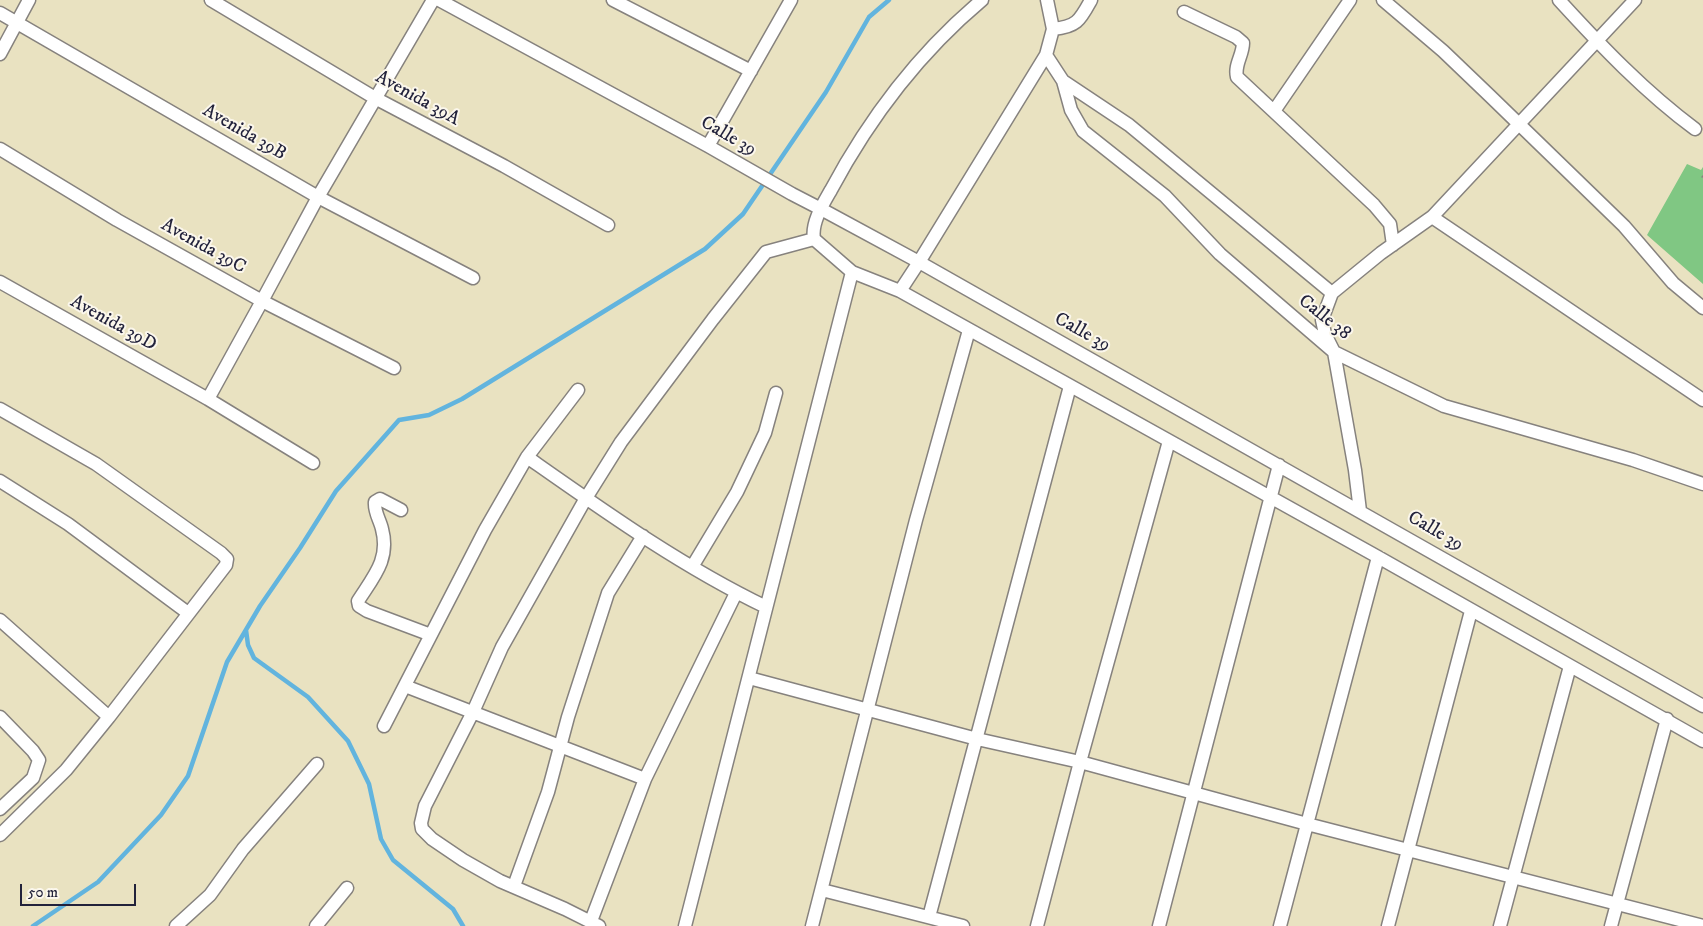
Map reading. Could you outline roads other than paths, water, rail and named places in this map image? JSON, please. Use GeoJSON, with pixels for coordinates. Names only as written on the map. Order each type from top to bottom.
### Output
{"type":"FeatureCollection","features":[{"type":"Feature","properties":{"kind":"street"},"geometry":{"type":"LineString","coordinates":[[0,54],[29,0]]}},
{"type":"Feature","properties":{"kind":"street","name":"Avenida 39A"},"geometry":{"type":"LineString","coordinates":[[212,0],[375,98],[504,166],[608,225]]}},
{"type":"Feature","properties":{"kind":"street"},"geometry":{"type":"LineString","coordinates":[[208,399],[318,197],[433,0]]}},
{"type":"Feature","properties":{"kind":"street","name":"Calle 39"},"geometry":{"type":"LineString","coordinates":[[438,0],[919,262],[1703,706]]}},
{"type":"Feature","properties":{"kind":"street"},"geometry":{"type":"LineString","coordinates":[[613,0],[751,71]]}},
{"type":"Feature","properties":{"kind":"street"},"geometry":{"type":"LineString","coordinates":[[982,0],[924,57],[886,102],[846,162],[821,209],[812,232],[814,240],[852,272],[900,291],[1270,498],[1378,556],[1703,741]]}},
{"type":"Feature","properties":{"kind":"street"},"geometry":{"type":"LineString","coordinates":[[900,291],[1046,55],[1053,29],[1047,0]]}},
{"type":"Feature","properties":{"kind":"street"},"geometry":{"type":"LineString","coordinates":[[1053,29],[1066,28],[1075,24],[1092,0]]}},
{"type":"Feature","properties":{"kind":"street"},"geometry":{"type":"LineString","coordinates":[[1274,111],[1350,0]]}},
{"type":"Feature","properties":{"kind":"street"},"geometry":{"type":"LineString","coordinates":[[1383,0],[1442,51],[1624,226],[1673,283],[1703,308]]}},
{"type":"Feature","properties":{"kind":"street"},"geometry":{"type":"LineString","coordinates":[[1559,0],[1597,42],[1671,112],[1695,129]]}},
{"type":"Feature","properties":{"kind":"street"},"geometry":{"type":"LineString","coordinates":[[1360,512],[1355,470],[1334,352],[1325,334],[1322,320],[1332,293],[1432,217],[1635,0]]}},
{"type":"Feature","properties":{"kind":"street"},"geometry":{"type":"LineString","coordinates":[[708,146],[789,1]]}},
{"type":"Feature","properties":{"kind":"street"},"geometry":{"type":"LineString","coordinates":[[1184,12],[1244,42],[1235,70],[1237,77],[1374,204],[1390,224],[1393,245]]}},
{"type":"Feature","properties":{"kind":"street","name":"Avenida 39B"},"geometry":{"type":"LineString","coordinates":[[0,13],[318,197],[473,278]]}},
{"type":"Feature","properties":{"kind":"street","name":"Calle 38"},"geometry":{"type":"LineString","coordinates":[[1046,55],[1063,81],[1071,110],[1083,131],[1165,196],[1220,254],[1334,352],[1444,406],[1633,460],[1703,484]]}},
{"type":"Feature","properties":{"kind":"street"},"geometry":{"type":"LineString","coordinates":[[1063,81],[1129,125],[1332,293]]}},
{"type":"Feature","properties":{"kind":"street","name":"Avenida 39C"},"geometry":{"type":"LineString","coordinates":[[0,149],[117,220],[262,301],[394,368]]}},
{"type":"Feature","properties":{"kind":"street"},"geometry":{"type":"LineString","coordinates":[[1432,217],[1703,400]]}},
{"type":"Feature","properties":{"kind":"street"},"geometry":{"type":"LineString","coordinates":[[736,592],[645,779],[595,924],[500,881],[463,860],[432,839],[422,828],[421,818],[425,806],[473,712],[502,647],[586,498],[621,442],[766,252],[814,240]]}},
{"type":"Feature","properties":{"kind":"street"},"geometry":{"type":"LineString","coordinates":[[685,926],[852,272]]}},
{"type":"Feature","properties":{"kind":"street","name":"Avenida 39D"},"geometry":{"type":"LineString","coordinates":[[1,284],[208,399],[313,463]]}},
{"type":"Feature","properties":{"kind":"street"},"geometry":{"type":"LineString","coordinates":[[812,926],[916,520],[969,330]]}},
{"type":"Feature","properties":{"kind":"street"},"geometry":{"type":"LineString","coordinates":[[929,917],[1070,386]]}},
{"type":"Feature","properties":{"kind":"street"},"geometry":{"type":"LineString","coordinates":[[384,726],[485,530],[528,456],[578,390]]}},
{"type":"Feature","properties":{"kind":"street"},"geometry":{"type":"LineString","coordinates":[[692,567],[737,492],[764,433],[776,393]]}},
{"type":"Feature","properties":{"kind":"street"},"geometry":{"type":"LineString","coordinates":[[0,409],[96,464],[228,559],[226,565],[66,770],[0,834]]}},
{"type":"Feature","properties":{"kind":"street"},"geometry":{"type":"LineString","coordinates":[[1036,926],[1169,441]]}},
{"type":"Feature","properties":{"kind":"street"},"geometry":{"type":"LineString","coordinates":[[528,456],[667,553],[766,607]]}},
{"type":"Feature","properties":{"kind":"street"},"geometry":{"type":"LineString","coordinates":[[1159,926],[1279,465]]}},
{"type":"Feature","properties":{"kind":"street"},"geometry":{"type":"LineString","coordinates":[[0,481],[68,524],[188,613]]}},
{"type":"Feature","properties":{"kind":"street"},"geometry":{"type":"LineString","coordinates":[[401,510],[383,499],[375,502],[376,511],[383,530],[384,558],[358,601],[359,606],[367,611],[431,635]]}},
{"type":"Feature","properties":{"kind":"street"},"geometry":{"type":"LineString","coordinates":[[514,886],[548,792],[568,717],[608,593],[643,536]]}},
{"type":"Feature","properties":{"kind":"street"},"geometry":{"type":"LineString","coordinates":[[1280,926],[1378,556]]}},
{"type":"Feature","properties":{"kind":"street"},"geometry":{"type":"LineString","coordinates":[[1388,926],[1471,610]]}},
{"type":"Feature","properties":{"kind":"street"},"geometry":{"type":"LineString","coordinates":[[0,620],[109,717]]}},
{"type":"Feature","properties":{"kind":"street"},"geometry":{"type":"LineString","coordinates":[[1500,926],[1570,666]]}},
{"type":"Feature","properties":{"kind":"street"},"geometry":{"type":"LineString","coordinates":[[749,678],[977,739],[1080,762],[1307,824],[1703,926]]}},
{"type":"Feature","properties":{"kind":"street"},"geometry":{"type":"LineString","coordinates":[[405,686],[645,779]]}},
{"type":"Feature","properties":{"kind":"street"},"geometry":{"type":"LineString","coordinates":[[0,717],[40,760],[32,778],[0,809]]}},
{"type":"Feature","properties":{"kind":"street"},"geometry":{"type":"LineString","coordinates":[[1611,926],[1667,719]]}},
{"type":"Feature","properties":{"kind":"street"},"geometry":{"type":"LineString","coordinates":[[176,926],[210,895],[243,849],[317,764]]}},
{"type":"Feature","properties":{"kind":"street"},"geometry":{"type":"LineString","coordinates":[[316,926],[347,888]]}},
{"type":"Feature","properties":{"kind":"street"},"geometry":{"type":"LineString","coordinates":[[822,890],[963,926]]}},
{"type":"Feature","properties":{"kind":"waterway"},"geometry":{"type":"LineString","coordinates":[[33,926],[98,882],[161,815],[188,776],[227,662],[260,606],[336,491],[399,420],[429,415],[462,399],[705,249],[743,214],[826,92],[869,17],[889,0]]}},
{"type":"Feature","properties":{"kind":"waterway"},"geometry":{"type":"LineString","coordinates":[[246,630],[248,645],[254,658],[308,697],[348,741],[369,784],[381,839],[393,860],[453,909],[463,926]]}}]}
